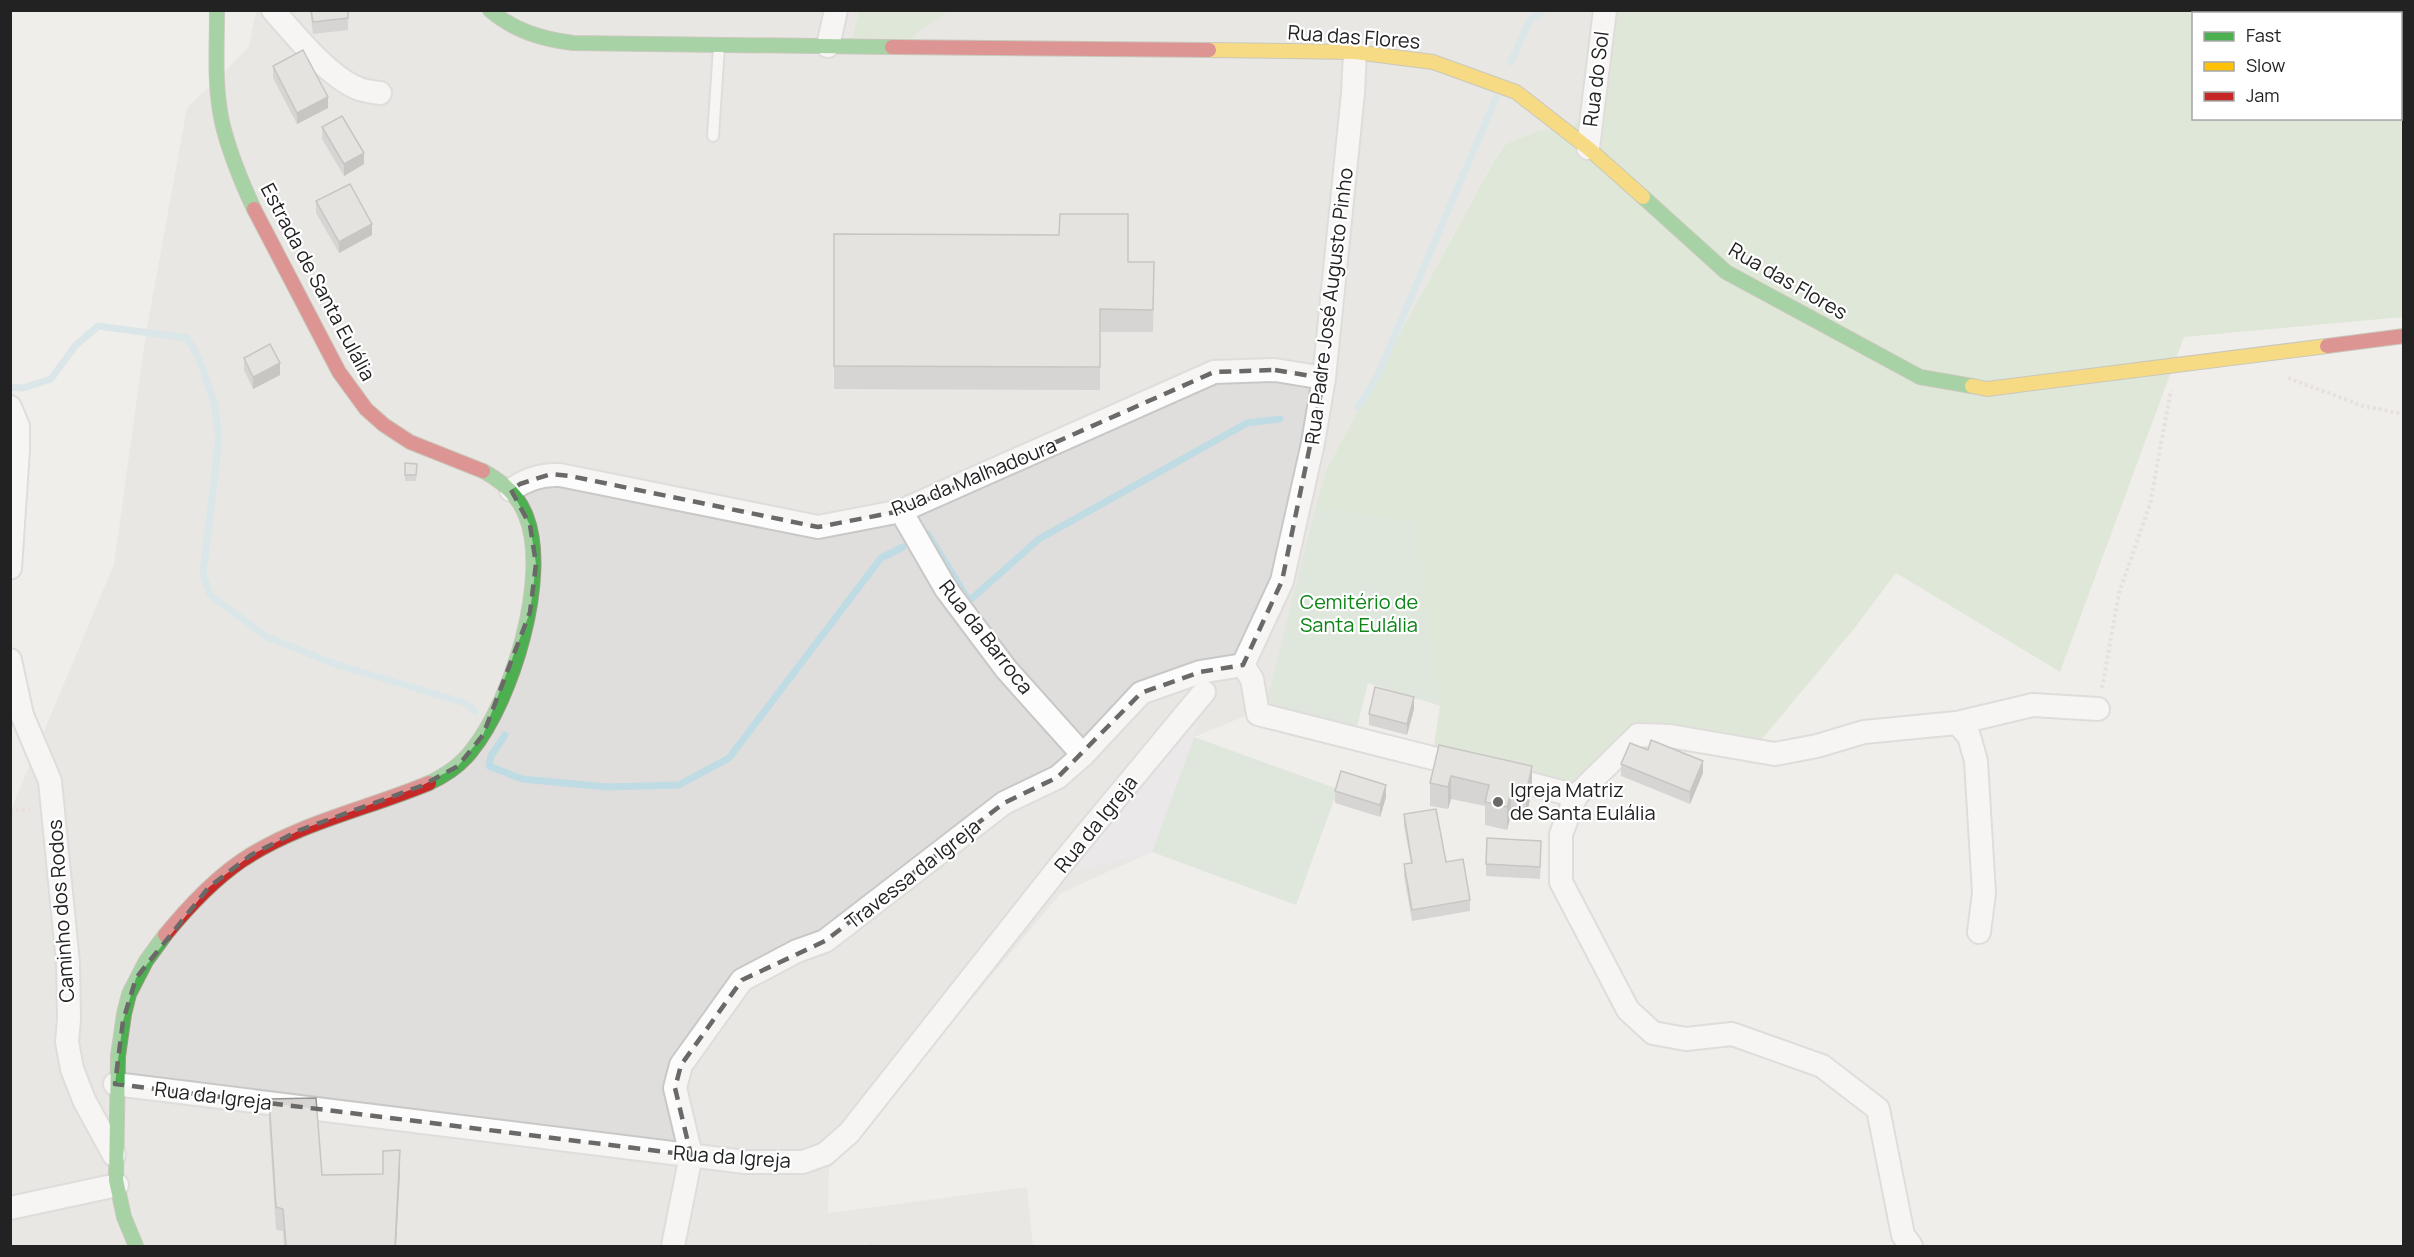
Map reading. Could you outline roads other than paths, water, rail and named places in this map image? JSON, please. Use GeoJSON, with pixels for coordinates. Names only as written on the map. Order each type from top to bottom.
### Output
{"type":"FeatureCollection","features":[{"type":"Feature","properties":{"kind":"street","name":"Estrada de Santa Eulália"},"geometry":{"type":"LineString","coordinates":[[136,1246],[130,1235],[117,1185],[115,1084],[123,1021],[136,978],[152,952],[209,887],[250,855],[300,830],[421,786],[458,766],[483,735],[500,699],[530,612],[536,564],[530,525],[511,490],[481,469],[437,454],[398,436],[364,408],[335,365],[235,168],[221,118],[217,59],[218,10]]}},
{"type":"Feature","properties":{"kind":"street"},"geometry":{"type":"LineString","coordinates":[[273,10],[326,66],[357,89],[380,93]]}},
{"type":"Feature","properties":{"kind":"street","name":"Rua das Flores"},"geometry":{"type":"LineString","coordinates":[[490,10],[521,31],[547,40],[573,43],[1355,52],[1433,62],[1516,92],[1588,148],[1726,272],[1920,377],[1987,389],[2403,336]]}},
{"type":"Feature","properties":{"kind":"street"},"geometry":{"type":"LineString","coordinates":[[828,46],[836,10]]}},
{"type":"Feature","properties":{"kind":"street","name":"Rua do Sol"},"geometry":{"type":"LineString","coordinates":[[1588,148],[1605,10]]}},
{"type":"Feature","properties":{"kind":"street","name":"Rua Padre José Augusto Pinho"},"geometry":{"type":"LineString","coordinates":[[1243,665],[1282,581],[1313,443],[1324,378],[1353,93],[1355,52]]}},
{"type":"Feature","properties":{"kind":"street","name":"Rua da Malhadoura"},"geometry":{"type":"LineString","coordinates":[[511,490],[530,479],[550,474],[560,475],[818,527],[901,511],[1214,372],[1275,370],[1324,378]]}},
{"type":"Feature","properties":{"kind":"street"},"geometry":{"type":"LineString","coordinates":[[10,407],[18,426],[18,450],[10,568]]}},
{"type":"Feature","properties":{"kind":"street","name":"Rua da Barroca"},"geometry":{"type":"LineString","coordinates":[[901,511],[946,589],[1006,669],[1083,755]]}},
{"type":"Feature","properties":{"kind":"street","name":"Caminho dos Rodos"},"geometry":{"type":"LineString","coordinates":[[10,660],[22,715],[50,781],[68,963],[67,1042],[72,1070],[84,1100],[116,1159]]}},
{"type":"Feature","properties":{"kind":"street"},"geometry":{"type":"LineString","coordinates":[[1243,665],[1252,679],[1258,714],[1576,796]]}},
{"type":"Feature","properties":{"kind":"street","name":"Travessa da Igreja"},"geometry":{"type":"LineString","coordinates":[[691,1155],[675,1088],[681,1065],[742,980],[797,951],[825,941],[1004,803],[1058,777],[1083,755],[1141,693],[1200,672],[1243,665]]}},
{"type":"Feature","properties":{"kind":"street","name":"Rua da Igreja"},"geometry":{"type":"LineString","coordinates":[[115,1084],[745,1162],[803,1162],[825,1154],[849,1132],[1064,862],[1204,692]]}},
{"type":"Feature","properties":{"kind":"street"},"geometry":{"type":"LineString","coordinates":[[1911,1246],[1903,1235],[1878,1109],[1822,1066],[1732,1034],[1686,1039],[1653,1033],[1628,1010],[1561,882],[1561,834],[1576,796],[1638,735],[1670,736],[1775,754],[1817,746],[1863,732],[1957,723],[2033,705],[2098,710]]}},
{"type":"Feature","properties":{"kind":"street"},"geometry":{"type":"LineString","coordinates":[[1957,723],[1969,736],[1976,761],[1984,893],[1979,932]]}},
{"type":"Feature","properties":{"kind":"street"},"geometry":{"type":"LineString","coordinates":[[673,1246],[691,1155]]}},
{"type":"Feature","properties":{"kind":"street"},"geometry":{"type":"LineString","coordinates":[[10,1208],[117,1185]]}},
{"type":"Feature","properties":{"kind":"lane"},"geometry":{"type":"LineString","coordinates":[[713,136],[719,45]]}},
{"type":"Feature","properties":{"kind":"waterway"},"geometry":{"type":"LineString","coordinates":[[1511,62],[1530,20],[1543,10]]}},
{"type":"Feature","properties":{"kind":"waterway"},"geometry":{"type":"LineString","coordinates":[[1358,407],[1377,377],[1496,98]]}},
{"type":"Feature","properties":{"kind":"waterway"},"geometry":{"type":"LineString","coordinates":[[10,387],[23,388],[51,379],[75,346],[98,326],[187,338],[198,356],[215,405],[219,439],[203,574],[210,595],[267,637],[335,664],[465,703],[475,711]]}},
{"type":"Feature","properties":{"kind":"waterway"},"geometry":{"type":"LineString","coordinates":[[928,534],[969,601],[1039,539],[1247,423],[1280,419]]}},
{"type":"Feature","properties":{"kind":"waterway"},"geometry":{"type":"LineString","coordinates":[[505,735],[491,756],[489,766],[522,779],[607,787],[679,785],[729,758],[881,558],[903,547]]}},
{"type":"Feature","properties":{"kind":"place","name":"Igreja Matriz de Santa Eulália"},"geometry":{"type":"Point","coordinates":[1498,802]}},
{"type":"Feature","properties":{"kind":"park label","name":"Cemitério de Santa Eulália"},"geometry":{"type":"Point","coordinates":[1359,614]}}]}
